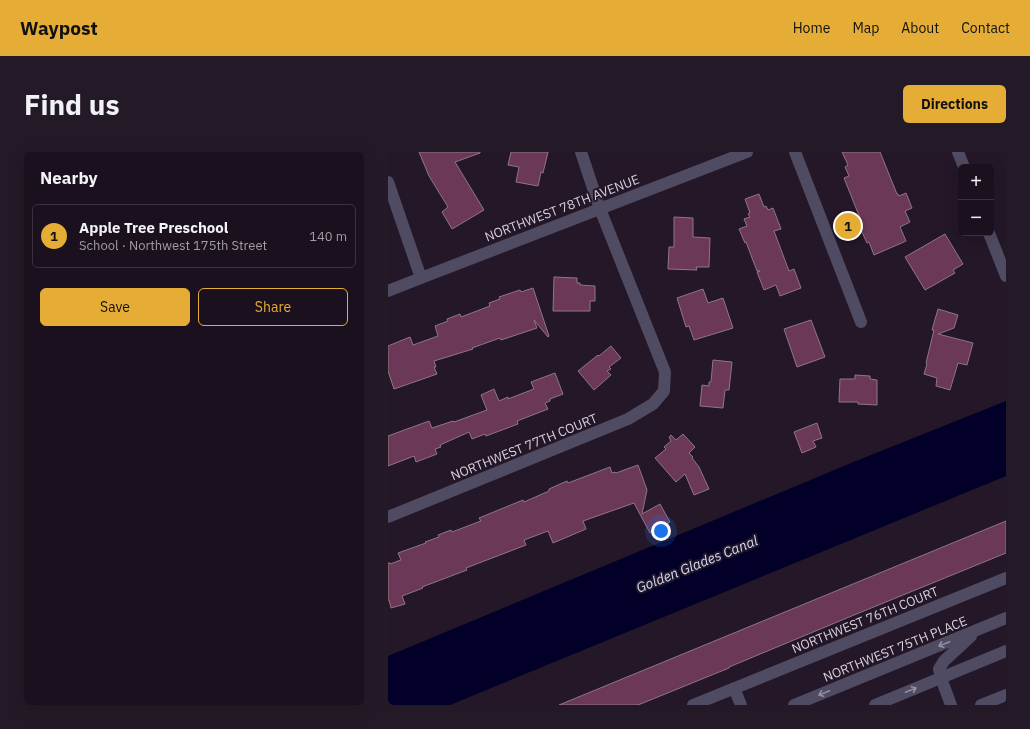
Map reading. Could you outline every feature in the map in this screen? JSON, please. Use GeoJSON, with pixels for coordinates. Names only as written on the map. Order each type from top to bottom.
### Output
{"type":"FeatureCollection","features":[{"type":"Feature","properties":{"kind":"street"},"geometry":{"type":"LineString","coordinates":[[580,152],[600,209]]}},
{"type":"Feature","properties":{"kind":"street","name":"NORTHWEST 78TH AVENUE"},"geometry":{"type":"LineString","coordinates":[[388,292],[747,152]]}},
{"type":"Feature","properties":{"kind":"street"},"geometry":{"type":"LineString","coordinates":[[795,152],[861,322]]}},
{"type":"Feature","properties":{"kind":"street"},"geometry":{"type":"LineString","coordinates":[[958,152],[963,164]]}},
{"type":"Feature","properties":{"kind":"street"},"geometry":{"type":"LineString","coordinates":[[388,182],[421,278]]}},
{"type":"Feature","properties":{"kind":"street","name":"NORTHWEST 77TH COURT"},"geometry":{"type":"LineString","coordinates":[[388,517],[628,419],[653,404],[664,391],[665,372],[600,209]]}},
{"type":"Feature","properties":{"kind":"street"},"geometry":{"type":"LineString","coordinates":[[991,236],[1002,255],[1006,276]]}},
{"type":"Feature","properties":{"kind":"street","name":"NORTHWEST 76TH COURT"},"geometry":{"type":"LineString","coordinates":[[693,705],[1006,578]]}},
{"type":"Feature","properties":{"kind":"street","name":"NORTHWEST 75TH PLACE"},"geometry":{"type":"LineString","coordinates":[[794,705],[1006,618]]}},
{"type":"Feature","properties":{"kind":"street"},"geometry":{"type":"LineString","coordinates":[[951,705],[939,669],[944,661],[978,630]]}},
{"type":"Feature","properties":{"kind":"street"},"geometry":{"type":"LineString","coordinates":[[875,705],[1006,651]]}},
{"type":"Feature","properties":{"kind":"street"},"geometry":{"type":"LineString","coordinates":[[734,688],[741,705]]}},
{"type":"Feature","properties":{"kind":"street"},"geometry":{"type":"LineString","coordinates":[[981,705],[1006,695]]}},
{"type":"Feature","properties":{"kind":"water","name":"Golden Glades Canal"},"geometry":{"type":"Polygon","coordinates":[[[1006,401],[1006,476],[450,705],[388,705],[388,656],[856,461],[1006,401]]]}},
{"type":"Feature","properties":{"kind":"building"},"geometry":{"type":"Polygon","coordinates":[[[419,152],[480,152],[455,162],[484,210],[452,229],[442,212],[448,207],[429,176],[419,152]]]}},
{"type":"Feature","properties":{"kind":"building"},"geometry":{"type":"Polygon","coordinates":[[[511,152],[548,152],[538,186],[516,182],[519,167],[508,165],[511,152]]]}},
{"type":"Feature","properties":{"kind":"building"},"geometry":{"type":"Polygon","coordinates":[[[842,152],[880,152],[897,194],[899,196],[906,193],[912,208],[905,211],[910,222],[900,227],[906,241],[874,255],[869,242],[867,243],[861,230],[863,229],[858,219],[860,218],[844,178],[849,176],[845,167],[848,165],[842,152]]]}},
{"type":"Feature","properties":{"kind":"building"},"geometry":{"type":"Polygon","coordinates":[[[759,194],[764,207],[766,206],[768,210],[773,208],[781,229],[774,231],[789,271],[794,269],[801,288],[780,296],[776,285],[764,290],[757,272],[760,271],[757,271],[746,242],[745,243],[739,229],[747,226],[744,219],[750,217],[745,199],[759,194]]]}},
{"type":"Feature","properties":{"kind":"building"},"geometry":{"type":"Polygon","coordinates":[[[674,217],[693,218],[693,237],[710,238],[709,267],[696,267],[697,270],[668,269],[669,247],[674,247],[674,217]]]}},
{"type":"Feature","properties":{"kind":"building"},"geometry":{"type":"Polygon","coordinates":[[[945,234],[963,264],[953,270],[955,273],[925,290],[905,257],[945,234]]]}},
{"type":"Feature","properties":{"kind":"building"},"geometry":{"type":"Polygon","coordinates":[[[554,277],[577,278],[577,283],[580,283],[580,285],[595,286],[595,301],[590,301],[590,311],[553,311],[554,277]]]}},
{"type":"Feature","properties":{"kind":"building"},"geometry":{"type":"Polygon","coordinates":[[[533,288],[549,336],[548,337],[534,320],[537,328],[501,340],[500,338],[472,348],[473,349],[434,361],[436,367],[434,367],[437,374],[394,389],[388,371],[388,346],[410,337],[413,345],[438,336],[435,326],[448,321],[447,319],[460,314],[461,317],[490,306],[489,303],[500,299],[499,297],[520,290],[521,292],[533,288]]]}},
{"type":"Feature","properties":{"kind":"building"},"geometry":{"type":"Polygon","coordinates":[[[703,289],[708,303],[723,298],[733,328],[694,340],[689,326],[686,327],[677,298],[703,289]]]}},
{"type":"Feature","properties":{"kind":"building"},"geometry":{"type":"Polygon","coordinates":[[[938,309],[958,315],[954,328],[938,334],[973,343],[967,365],[958,363],[950,390],[936,386],[937,378],[924,374],[934,330],[932,330],[938,309]]]}},
{"type":"Feature","properties":{"kind":"building"},"geometry":{"type":"Polygon","coordinates":[[[811,320],[825,357],[797,367],[784,329],[811,320]]]}},
{"type":"Feature","properties":{"kind":"building"},"geometry":{"type":"Polygon","coordinates":[[[611,346],[621,358],[609,367],[611,369],[607,371],[611,375],[594,390],[578,371],[611,346]]]}},
{"type":"Feature","properties":{"kind":"building"},"geometry":{"type":"Polygon","coordinates":[[[713,360],[732,362],[729,390],[725,390],[723,408],[700,406],[702,385],[709,386],[709,382],[711,382],[713,360]]]}},
{"type":"Feature","properties":{"kind":"building"},"geometry":{"type":"Polygon","coordinates":[[[555,373],[563,394],[550,399],[550,401],[545,403],[548,409],[517,421],[518,424],[486,436],[485,434],[472,439],[469,432],[440,445],[441,447],[435,449],[437,454],[416,462],[414,456],[388,466],[388,436],[429,421],[432,428],[487,410],[481,395],[494,389],[499,401],[508,397],[508,399],[534,389],[531,382],[555,373]]]}},
{"type":"Feature","properties":{"kind":"building"},"geometry":{"type":"Polygon","coordinates":[[[855,375],[870,376],[870,379],[877,380],[877,405],[858,404],[858,402],[839,402],[840,379],[855,379],[855,375]]]}},
{"type":"Feature","properties":{"kind":"building"},"geometry":{"type":"Polygon","coordinates":[[[817,423],[822,438],[813,441],[816,447],[802,453],[794,432],[817,423]]]}},
{"type":"Feature","properties":{"kind":"building"},"geometry":{"type":"Polygon","coordinates":[[[683,434],[695,447],[689,453],[699,467],[709,489],[694,495],[685,474],[676,482],[655,458],[666,449],[664,447],[671,441],[669,437],[671,435],[676,440],[683,434]]]}},
{"type":"Feature","properties":{"kind":"building"},"geometry":{"type":"Polygon","coordinates":[[[638,465],[647,490],[642,514],[660,504],[670,522],[650,533],[634,503],[583,521],[586,529],[553,543],[548,531],[524,540],[526,545],[466,568],[467,570],[402,596],[405,604],[391,608],[388,600],[388,563],[390,564],[401,560],[398,553],[426,543],[425,542],[439,537],[438,535],[451,530],[452,532],[481,521],[479,518],[523,500],[524,502],[567,481],[568,483],[610,467],[612,473],[616,473],[638,465]]]}},
{"type":"Feature","properties":{"kind":"building"},"geometry":{"type":"Polygon","coordinates":[[[1006,521],[1006,553],[729,668],[638,705],[559,705],[1006,521]]]}},
{"type":"Feature","properties":{"kind":"place","name":"Apple Tree Preschool"},"geometry":{"type":"Point","coordinates":[848,226]}}]}
